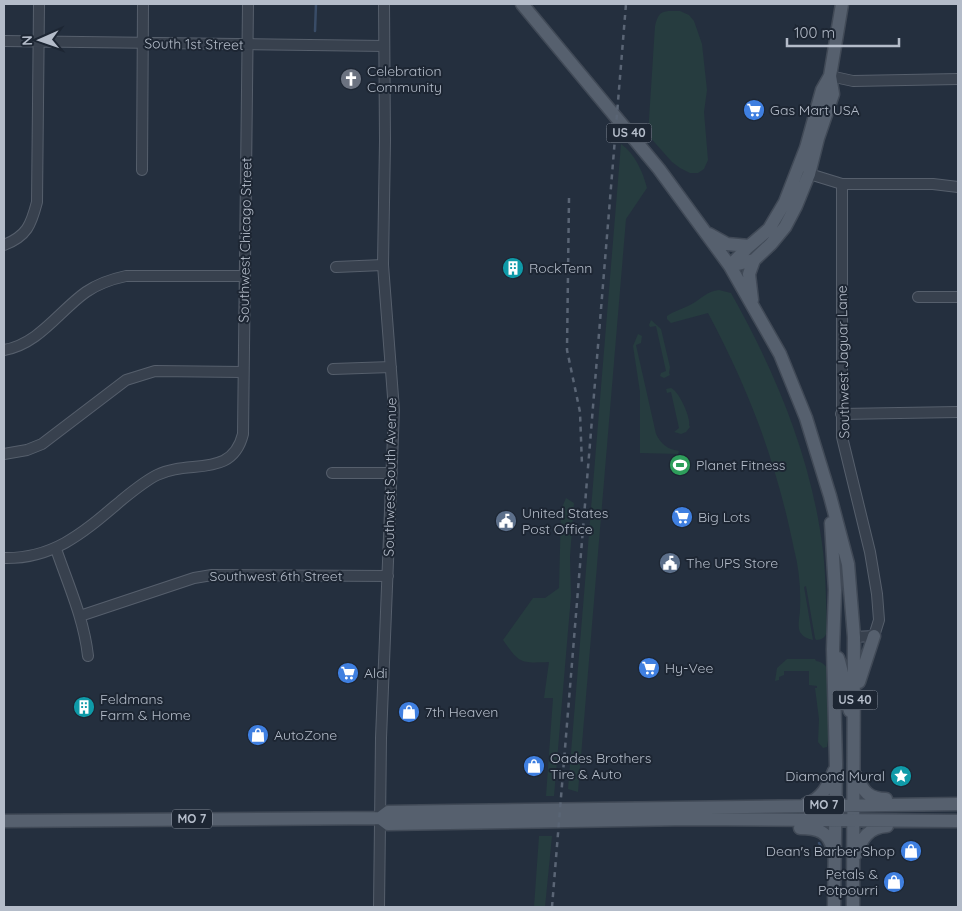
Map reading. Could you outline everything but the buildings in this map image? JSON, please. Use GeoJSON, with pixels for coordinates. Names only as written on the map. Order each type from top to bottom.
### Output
{"type":"FeatureCollection","features":[{"type":"Feature","properties":{"kind":"main road","name":"US 40"},"geometry":{"type":"LineString","coordinates":[[522,4],[659,169],[730,266],[780,354],[806,418],[830,496],[848,564],[854,637],[855,704],[852,806],[853,907]]}},
{"type":"Feature","properties":{"kind":"main road"},"geometry":{"type":"LineString","coordinates":[[730,266],[769,229],[803,172],[818,138],[833,94],[830,76],[842,4]]}},
{"type":"Feature","properties":{"kind":"main road"},"geometry":{"type":"LineString","coordinates":[[730,266],[754,260],[771,244],[784,227],[796,206],[803,172]]}},
{"type":"Feature","properties":{"kind":"main road"},"geometry":{"type":"LineString","coordinates":[[706,232],[726,244],[749,246]]}},
{"type":"Feature","properties":{"kind":"main road"},"geometry":{"type":"LineString","coordinates":[[754,260],[750,274],[750,288],[754,310]]}},
{"type":"Feature","properties":{"kind":"main road","name":"US 40"},"geometry":{"type":"LineString","coordinates":[[830,496],[835,590],[833,649],[836,764],[834,907]]}},
{"type":"Feature","properties":{"kind":"main road"},"geometry":{"type":"LineString","coordinates":[[855,704],[859,678],[874,636]]}},
{"type":"Feature","properties":{"kind":"main road"},"geometry":{"type":"LineString","coordinates":[[833,649],[841,669],[847,703],[855,723]]}},
{"type":"Feature","properties":{"kind":"main road"},"geometry":{"type":"LineString","coordinates":[[804,805],[817,800],[822,795],[830,782],[836,764]]}},
{"type":"Feature","properties":{"kind":"main road"},"geometry":{"type":"LineString","coordinates":[[853,770],[868,795],[874,798],[911,799],[919,805]]}},
{"type":"Feature","properties":{"kind":"main road","name":"MO 7"},"geometry":{"type":"LineString","coordinates":[[4,820],[380,818],[388,812],[958,804]]}},
{"type":"Feature","properties":{"kind":"main road","name":"MO 7"},"geometry":{"type":"LineString","coordinates":[[380,818],[388,824],[690,820],[958,821]]}},
{"type":"Feature","properties":{"kind":"main road"},"geometry":{"type":"LineString","coordinates":[[760,820],[763,828],[815,829],[830,841],[835,864]]}},
{"type":"Feature","properties":{"kind":"main road"},"geometry":{"type":"LineString","coordinates":[[852,860],[863,838],[870,830],[879,826],[898,826],[909,821]]}},
{"type":"Feature","properties":{"kind":"street"},"geometry":{"type":"LineString","coordinates":[[4,245],[17,240],[32,222],[38,202],[39,4]]}},
{"type":"Feature","properties":{"kind":"street"},"geometry":{"type":"LineString","coordinates":[[142,170],[143,4]]}},
{"type":"Feature","properties":{"kind":"street","name":"Southwest Chicago Street"},"geometry":{"type":"LineString","coordinates":[[56,548],[77,537],[143,484],[159,474],[185,466],[215,465],[229,458],[240,448],[242,434],[245,276],[248,4]]}},
{"type":"Feature","properties":{"kind":"street","name":"Southwest South Avenue"},"geometry":{"type":"LineString","coordinates":[[379,907],[380,818],[394,410],[383,265],[385,141],[384,4]]}},
{"type":"Feature","properties":{"kind":"street","name":"South 1st Street"},"geometry":{"type":"LineString","coordinates":[[4,41],[384,46]]}},
{"type":"Feature","properties":{"kind":"street"},"geometry":{"type":"LineString","coordinates":[[830,76],[853,80],[958,79]]}},
{"type":"Feature","properties":{"kind":"street"},"geometry":{"type":"LineString","coordinates":[[803,172],[842,184],[933,184],[958,187]]}},
{"type":"Feature","properties":{"kind":"street","name":"Southwest Jaguar Lane"},"geometry":{"type":"LineString","coordinates":[[842,184],[842,438],[870,552],[877,594],[878,620],[874,636]]}},
{"type":"Feature","properties":{"kind":"street"},"geometry":{"type":"LineString","coordinates":[[336,267],[383,265]]}},
{"type":"Feature","properties":{"kind":"street"},"geometry":{"type":"LineString","coordinates":[[4,350],[24,343],[38,334],[86,292],[111,279],[126,276],[245,276]]}},
{"type":"Feature","properties":{"kind":"street"},"geometry":{"type":"LineString","coordinates":[[918,297],[958,297]]}},
{"type":"Feature","properties":{"kind":"street"},"geometry":{"type":"LineString","coordinates":[[333,369],[391,367]]}},
{"type":"Feature","properties":{"kind":"street"},"geometry":{"type":"LineString","coordinates":[[4,454],[27,450],[42,444],[126,380],[155,371],[242,372]]}},
{"type":"Feature","properties":{"kind":"street"},"geometry":{"type":"LineString","coordinates":[[841,414],[958,412]]}},
{"type":"Feature","properties":{"kind":"street"},"geometry":{"type":"LineString","coordinates":[[332,472],[392,473]]}},
{"type":"Feature","properties":{"kind":"street"},"geometry":{"type":"LineString","coordinates":[[4,558],[40,554],[56,548],[80,616],[88,656]]}},
{"type":"Feature","properties":{"kind":"street","name":"Southwest 6th Street"},"geometry":{"type":"LineString","coordinates":[[80,616],[186,581],[212,575],[388,576]]}},
{"type":"Feature","properties":{"kind":"street"},"geometry":{"type":"LineString","coordinates":[[854,637],[874,636]]}},
{"type":"Feature","properties":{"kind":"green space"},"geometry":{"type":"Polygon","coordinates":[[[680,11],[689,15],[694,21],[702,44],[707,90],[704,112],[708,160],[704,169],[698,173],[690,173],[672,162],[648,135],[655,26],[658,16],[663,12],[680,11]]]}},
{"type":"Feature","properties":{"kind":"green space"},"geometry":{"type":"Polygon","coordinates":[[[621,144],[638,164],[647,188],[626,219],[578,792],[568,789],[621,144]]]}},
{"type":"Feature","properties":{"kind":"green space"},"geometry":{"type":"Polygon","coordinates":[[[719,290],[731,293],[763,354],[790,418],[801,450],[818,517],[823,551],[827,631],[825,636],[820,639],[816,640],[815,638],[806,586],[804,587],[813,640],[806,638],[799,629],[800,594],[798,571],[787,517],[770,456],[737,371],[708,313],[671,323],[667,319],[667,316],[670,314],[690,305],[711,292],[719,290]]]}},
{"type":"Feature","properties":{"kind":"green space"},"geometry":{"type":"Polygon","coordinates":[[[651,320],[661,329],[670,367],[670,375],[664,378],[660,376],[661,373],[666,371],[656,326],[650,327],[651,320]]]}},
{"type":"Feature","properties":{"kind":"green space"},"geometry":{"type":"Polygon","coordinates":[[[638,334],[642,336],[641,343],[636,345],[656,434],[665,446],[679,451],[678,454],[640,453],[640,392],[633,346],[638,334]]]}},
{"type":"Feature","properties":{"kind":"green space"},"geometry":{"type":"Polygon","coordinates":[[[671,388],[681,399],[688,417],[690,427],[681,434],[674,432],[679,428],[671,392],[667,393],[666,389],[671,388]]]}},
{"type":"Feature","properties":{"kind":"green space"},"geometry":{"type":"Polygon","coordinates":[[[566,498],[574,503],[570,557],[571,596],[554,796],[546,796],[553,698],[544,698],[549,662],[526,662],[517,658],[503,640],[533,598],[545,598],[559,588],[561,510],[566,498]]]}},
{"type":"Feature","properties":{"kind":"green space"},"geometry":{"type":"Polygon","coordinates":[[[787,659],[815,659],[824,665],[829,673],[827,747],[823,748],[818,742],[819,719],[815,688],[817,686],[809,685],[809,671],[784,671],[784,675],[775,681],[777,668],[787,659]]]}},
{"type":"Feature","properties":{"kind":"green space"},"geometry":{"type":"Polygon","coordinates":[[[539,836],[552,836],[545,907],[534,907],[539,836]]]}},
{"type":"Feature","properties":{"kind":"waterway"},"geometry":{"type":"LineString","coordinates":[[315,31],[316,4]]}},
{"type":"Feature","properties":{"kind":"waterway"},"geometry":{"type":"LineString","coordinates":[[819,843],[823,850],[830,854]]}},
{"type":"Feature","properties":{"kind":"railway"},"geometry":{"type":"LineString","coordinates":[[552,907],[626,4]]}},
{"type":"Feature","properties":{"kind":"railway"},"geometry":{"type":"LineString","coordinates":[[569,198],[567,350],[580,412],[582,465]]}},
{"type":"Feature","properties":{"kind":"place","name":"Celebration Community"},"geometry":{"type":"Point","coordinates":[351,79]}},
{"type":"Feature","properties":{"kind":"place","name":"Gas Mart USA"},"geometry":{"type":"Point","coordinates":[754,110]}},
{"type":"Feature","properties":{"kind":"place","name":"RockTenn"},"geometry":{"type":"Point","coordinates":[513,268]}},
{"type":"Feature","properties":{"kind":"place","name":"Planet Fitness"},"geometry":{"type":"Point","coordinates":[680,465]}},
{"type":"Feature","properties":{"kind":"place","name":"Big Lots"},"geometry":{"type":"Point","coordinates":[682,517]}},
{"type":"Feature","properties":{"kind":"place","name":"United States Post Office"},"geometry":{"type":"Point","coordinates":[506,521]}},
{"type":"Feature","properties":{"kind":"place","name":"The UPS Store"},"geometry":{"type":"Point","coordinates":[670,563]}},
{"type":"Feature","properties":{"kind":"place","name":"Hy-Vee"},"geometry":{"type":"Point","coordinates":[649,668]}},
{"type":"Feature","properties":{"kind":"place","name":"Aldi"},"geometry":{"type":"Point","coordinates":[348,673]}},
{"type":"Feature","properties":{"kind":"place","name":"Feldmans Farm & Home"},"geometry":{"type":"Point","coordinates":[84,707]}},
{"type":"Feature","properties":{"kind":"place","name":"7th Heaven"},"geometry":{"type":"Point","coordinates":[409,712]}},
{"type":"Feature","properties":{"kind":"place","name":"AutoZone"},"geometry":{"type":"Point","coordinates":[258,735]}},
{"type":"Feature","properties":{"kind":"place","name":"Oades Brothers Tire & Auto"},"geometry":{"type":"Point","coordinates":[534,766]}},
{"type":"Feature","properties":{"kind":"place","name":"Diamond Mural"},"geometry":{"type":"Point","coordinates":[901,776]}},
{"type":"Feature","properties":{"kind":"place","name":"Dean's Barber Shop"},"geometry":{"type":"Point","coordinates":[911,851]}},
{"type":"Feature","properties":{"kind":"place","name":"Petals & Potpourri"},"geometry":{"type":"Point","coordinates":[894,882]}}]}
